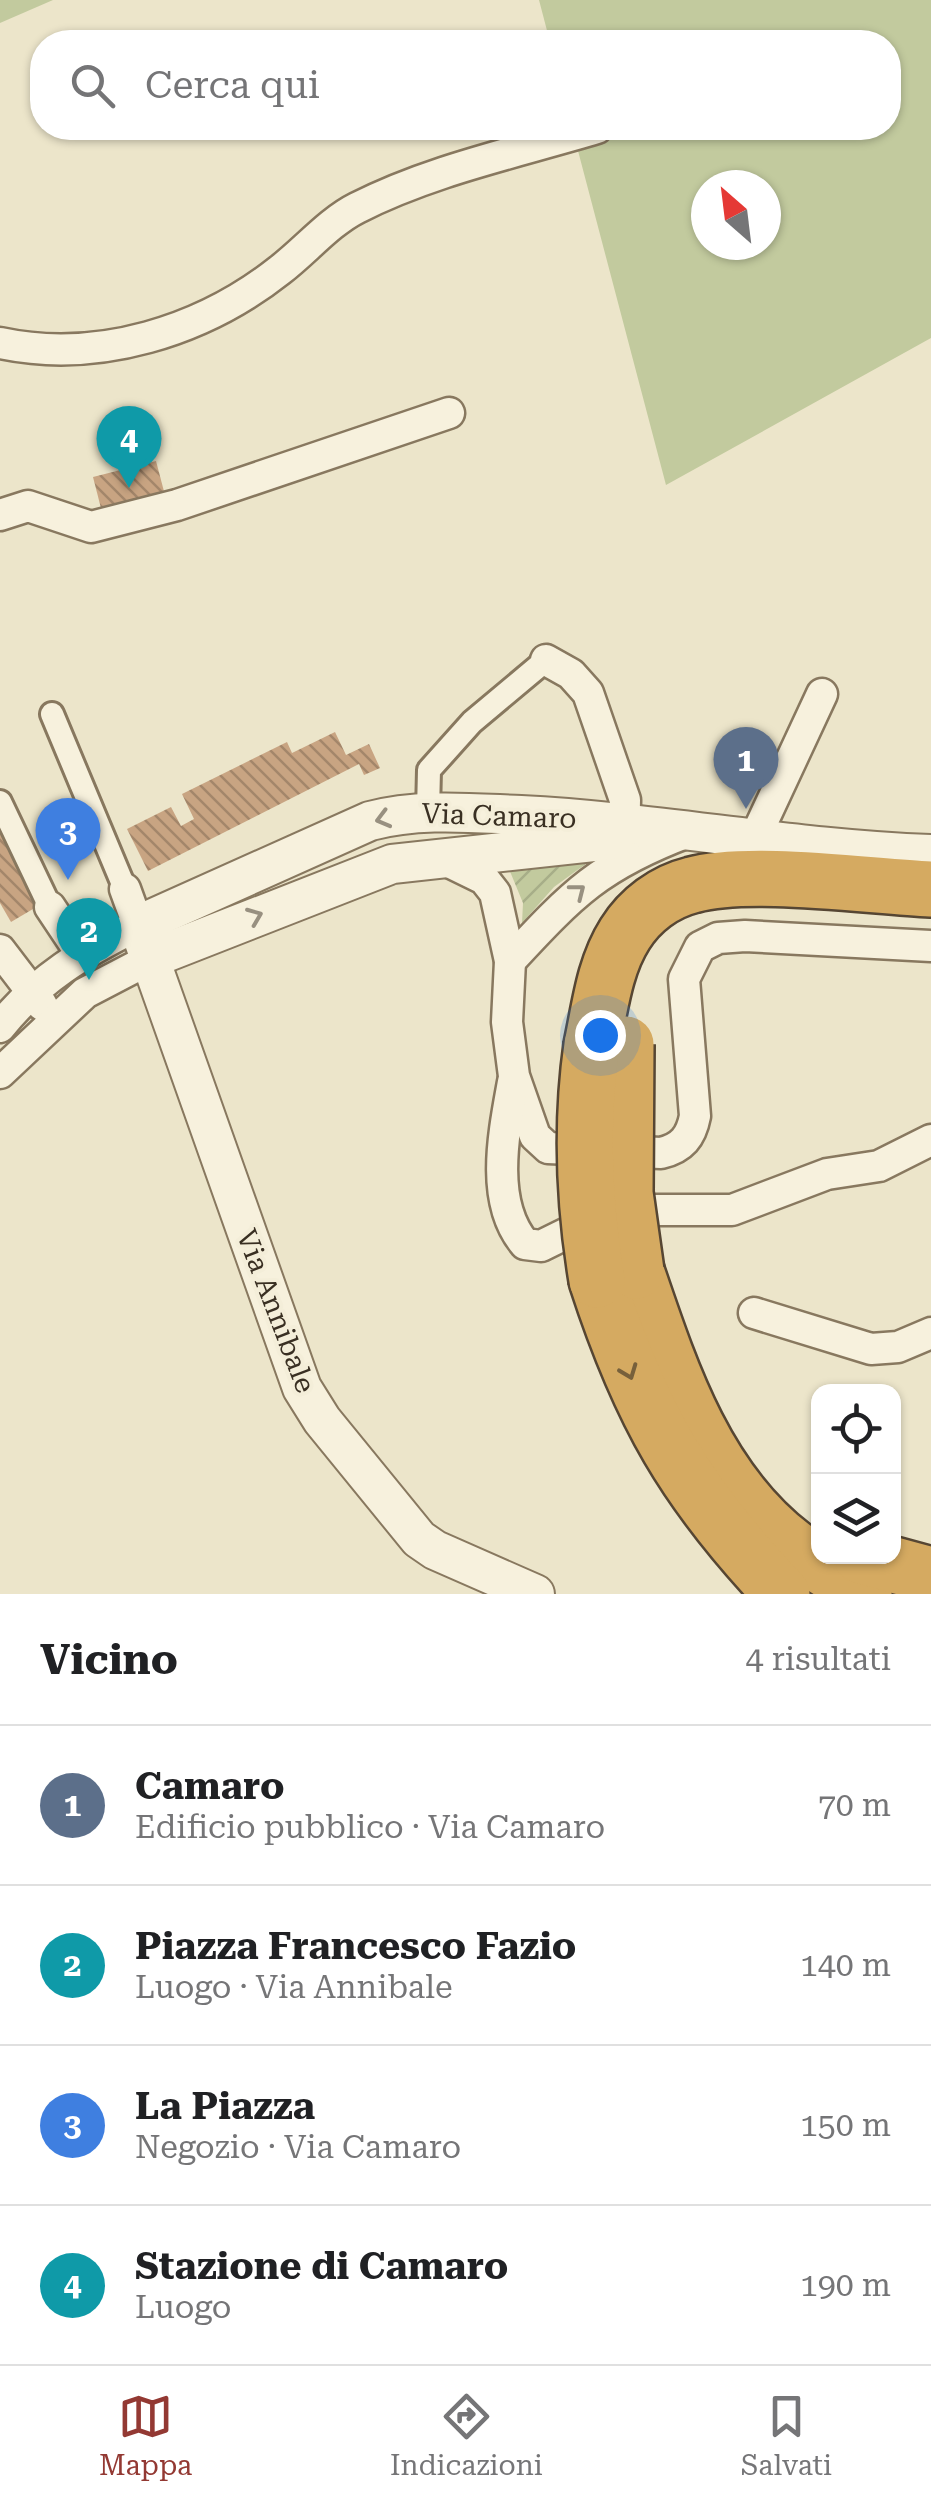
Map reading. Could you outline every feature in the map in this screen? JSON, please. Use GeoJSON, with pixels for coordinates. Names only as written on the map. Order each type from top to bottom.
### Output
{"type":"FeatureCollection","features":[{"type":"Feature","properties":{"kind":"highway"},"geometry":{"type":"LineString","coordinates":[[609,1045],[618,946],[639,916],[668,894],[708,882],[746,880],[931,889]]}},
{"type":"Feature","properties":{"kind":"highway"},"geometry":{"type":"LineString","coordinates":[[782,1594],[714,1516],[660,1437],[633,1384],[616,1275],[586,1171],[584,1099],[644,959],[665,930],[694,912],[731,905],[931,918]]}},
{"type":"Feature","properties":{"kind":"highway"},"geometry":{"type":"LineString","coordinates":[[616,1275],[666,1357],[770,1502],[811,1528]]}},
{"type":"Feature","properties":{"kind":"highway"},"geometry":{"type":"LineString","coordinates":[[666,1357],[716,1463],[742,1496],[792,1546],[864,1594]]}},
{"type":"Feature","properties":{"kind":"highway"},"geometry":{"type":"LineString","coordinates":[[892,1564],[931,1574]]}},
{"type":"Feature","properties":{"kind":"street"},"geometry":{"type":"LineString","coordinates":[[0,343],[46,349],[112,345],[171,331],[244,295],[356,208],[560,140]]}},
{"type":"Feature","properties":{"kind":"street"},"geometry":{"type":"LineString","coordinates":[[0,515],[28,506],[91,527],[177,505],[449,413]]}},
{"type":"Feature","properties":{"kind":"street"},"geometry":{"type":"LineString","coordinates":[[428,811],[428,770],[472,722],[546,660],[572,674],[588,693],[625,800],[624,839],[510,961]]}},
{"type":"Feature","properties":{"kind":"street"},"geometry":{"type":"LineString","coordinates":[[754,840],[822,694]]}},
{"type":"Feature","properties":{"kind":"street"},"geometry":{"type":"LineString","coordinates":[[52,714],[125,890],[154,949]]}},
{"type":"Feature","properties":{"kind":"street"},"geometry":{"type":"LineString","coordinates":[[0,802],[50,907],[82,954]]}},
{"type":"Feature","properties":{"kind":"street","name":"Via Camaro"},"geometry":{"type":"LineString","coordinates":[[154,949],[370,821],[428,811],[476,813],[624,839]]}},
{"type":"Feature","properties":{"kind":"street"},"geometry":{"type":"LineString","coordinates":[[476,813],[477,853]]}},
{"type":"Feature","properties":{"kind":"street","name":"Via Camaro"},"geometry":{"type":"LineString","coordinates":[[154,949],[358,874],[439,857],[688,832],[931,854]]}},
{"type":"Feature","properties":{"kind":"street"},"geometry":{"type":"LineString","coordinates":[[439,857],[490,886],[502,917],[510,961],[506,1022],[514,1076],[534,1136],[548,1148],[642,1154],[668,1151],[690,1135],[695,1116],[684,980],[700,947],[718,938],[745,936],[931,946]]}},
{"type":"Feature","properties":{"kind":"street"},"geometry":{"type":"LineString","coordinates":[[0,1027],[17,997],[82,954],[154,949]]}},
{"type":"Feature","properties":{"kind":"street"},"geometry":{"type":"LineString","coordinates":[[0,1073],[85,992],[154,949]]}},
{"type":"Feature","properties":{"kind":"street","name":"Via Annibale"},"geometry":{"type":"LineString","coordinates":[[154,949],[259,1275],[312,1404],[426,1545],[535,1594]]}},
{"type":"Feature","properties":{"kind":"street"},"geometry":{"type":"LineString","coordinates":[[0,950],[17,997],[53,1020]]}},
{"type":"Feature","properties":{"kind":"street"},"geometry":{"type":"LineString","coordinates":[[514,1076],[504,1145],[505,1206],[513,1229],[525,1244],[541,1246],[614,1210],[722,1210],[748,1206],[828,1174],[879,1166],[931,1140]]}},
{"type":"Feature","properties":{"kind":"street"},"geometry":{"type":"LineString","coordinates":[[754,1314],[871,1349],[898,1347],[931,1333]]}},
{"type":"Feature","properties":{"kind":"green space"},"geometry":{"type":"Polygon","coordinates":[[[0,0],[53,0],[0,23],[0,0]]]}},
{"type":"Feature","properties":{"kind":"green space"},"geometry":{"type":"Polygon","coordinates":[[[539,0],[931,0],[931,338],[666,485],[575,140],[901,140],[901,30],[547,30],[539,0]]]}},
{"type":"Feature","properties":{"kind":"green space"},"geometry":{"type":"Polygon","coordinates":[[[587,863],[554,887],[522,923],[523,903],[509,869],[587,863]]]}},
{"type":"Feature","properties":{"kind":"building"},"geometry":{"type":"Polygon","coordinates":[[[156,461],[166,499],[103,516],[93,477],[156,461]]]}},
{"type":"Feature","properties":{"kind":"building"},"geometry":{"type":"Polygon","coordinates":[[[335,732],[346,755],[369,744],[380,768],[364,775],[359,764],[148,871],[127,829],[171,807],[181,826],[194,819],[182,794],[287,742],[292,753],[335,732]]]}},
{"type":"Feature","properties":{"kind":"building"},"geometry":{"type":"Polygon","coordinates":[[[0,799],[55,896],[11,922],[0,903],[0,799]]]}},
{"type":"Feature","properties":{"kind":"place","name":"Stazione di Camaro"},"geometry":{"type":"Point","coordinates":[129,488]}},
{"type":"Feature","properties":{"kind":"place","name":"Camaro"},"geometry":{"type":"Point","coordinates":[746,809]}},
{"type":"Feature","properties":{"kind":"place","name":"La Piazza"},"geometry":{"type":"Point","coordinates":[68,880]}},
{"type":"Feature","properties":{"kind":"place","name":"Piazza Francesco Fazio"},"geometry":{"type":"Point","coordinates":[89,980]}}]}
